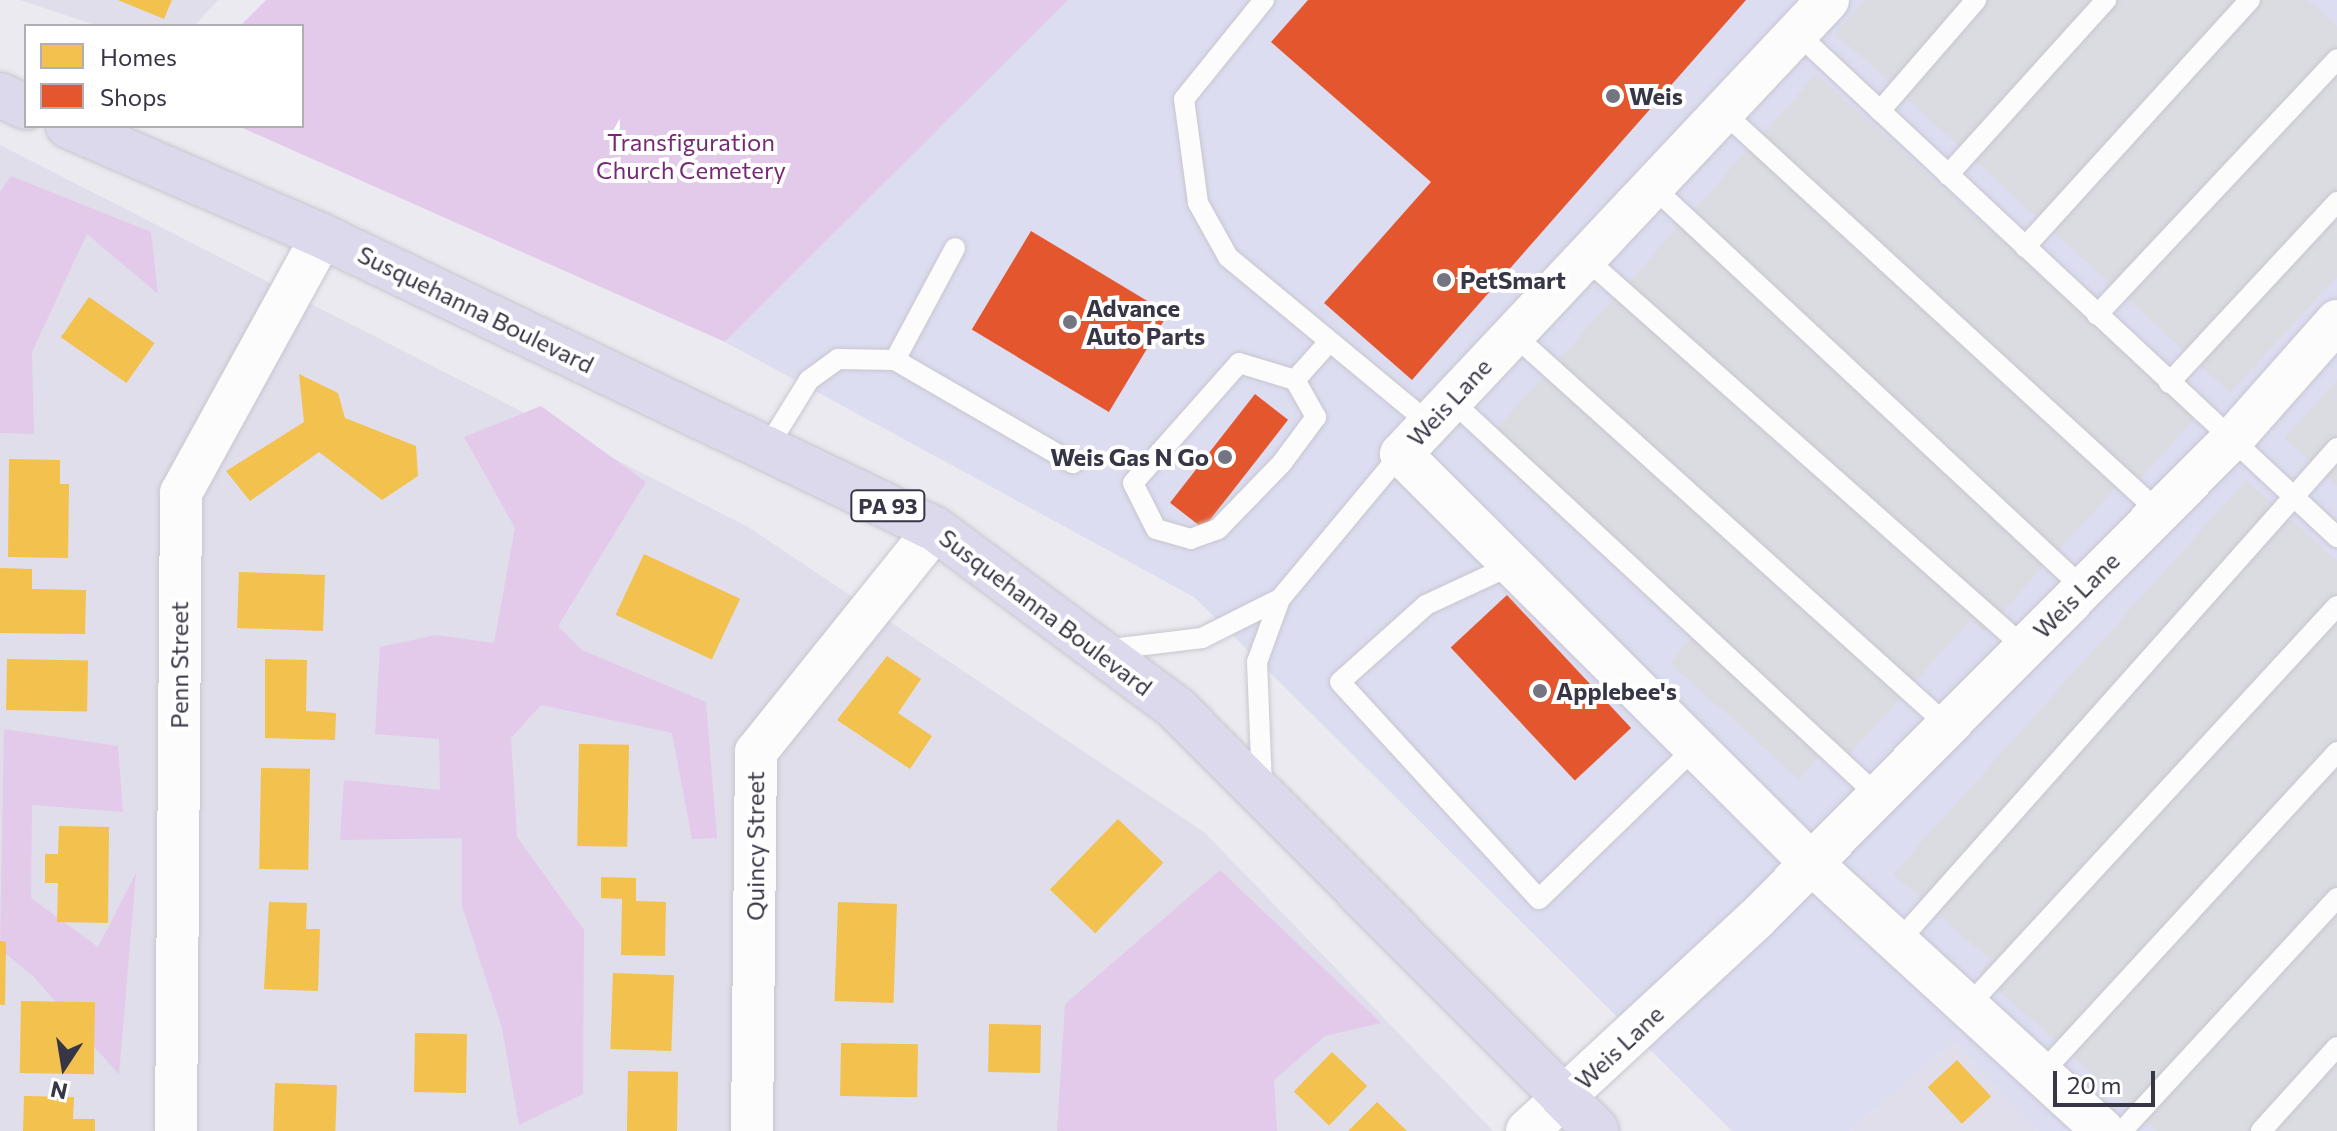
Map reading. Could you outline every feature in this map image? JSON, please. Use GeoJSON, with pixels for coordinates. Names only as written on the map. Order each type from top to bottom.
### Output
{"type":"FeatureCollection","features":[{"type":"Feature","properties":{"kind":"highway"},"geometry":{"type":"LineString","coordinates":[[0,95],[24,106]]}},
{"type":"Feature","properties":{"kind":"highway","name":"Susquehanna Boulevard"},"geometry":{"type":"LineString","coordinates":[[73,128],[322,236],[935,529],[1177,709],[1263,791],[1597,1131]]}},
{"type":"Feature","properties":{"kind":"street","name":"Weis Lane"},"geometry":{"type":"LineString","coordinates":[[1828,0],[1401,454],[1810,862],[2104,1131]]}},
{"type":"Feature","properties":{"kind":"street","name":"Penn Street"},"geometry":{"type":"LineString","coordinates":[[176,1131],[181,493],[322,236]]}},
{"type":"Feature","properties":{"kind":"street","name":"Weis Lane"},"geometry":{"type":"LineString","coordinates":[[1527,1131],[1566,1098],[1947,725],[2230,440],[2337,321]]}},
{"type":"Feature","properties":{"kind":"street","name":"Quincy Street"},"geometry":{"type":"LineString","coordinates":[[752,1131],[756,752],[935,529]]}},
{"type":"Feature","properties":{"kind":"lane"},"geometry":{"type":"LineString","coordinates":[[1264,0],[1184,99],[1198,203],[1228,257],[1329,342],[1440,412],[1877,795]]}},
{"type":"Feature","properties":{"kind":"lane"},"geometry":{"type":"LineString","coordinates":[[1880,111],[1976,0]]}},
{"type":"Feature","properties":{"kind":"lane"},"geometry":{"type":"LineString","coordinates":[[1948,175],[2106,0]]}},
{"type":"Feature","properties":{"kind":"lane"},"geometry":{"type":"LineString","coordinates":[[2025,247],[2250,0]]}},
{"type":"Feature","properties":{"kind":"lane"},"geometry":{"type":"LineString","coordinates":[[1797,33],[2337,537]]}},
{"type":"Feature","properties":{"kind":"lane"},"geometry":{"type":"LineString","coordinates":[[2097,315],[2337,59]]}},
{"type":"Feature","properties":{"kind":"lane"},"geometry":{"type":"LineString","coordinates":[[1722,111],[2159,512]]}},
{"type":"Feature","properties":{"kind":"lane"},"geometry":{"type":"LineString","coordinates":[[1652,186],[2083,588]]}},
{"type":"Feature","properties":{"kind":"lane"},"geometry":{"type":"LineString","coordinates":[[2169,383],[2337,202]]}},
{"type":"Feature","properties":{"kind":"lane"},"geometry":{"type":"LineString","coordinates":[[895,360],[955,248]]}},
{"type":"Feature","properties":{"kind":"lane"},"geometry":{"type":"LineString","coordinates":[[1585,258],[2024,647]]}},
{"type":"Feature","properties":{"kind":"lane"},"geometry":{"type":"LineString","coordinates":[[1513,334],[1947,725]]}},
{"type":"Feature","properties":{"kind":"lane"},"geometry":{"type":"LineString","coordinates":[[1295,380],[1329,342]]}},
{"type":"Feature","properties":{"kind":"lane"},"geometry":{"type":"LineString","coordinates":[[767,448],[809,380],[838,359],[895,360],[1073,463]]}},
{"type":"Feature","properties":{"kind":"lane"},"geometry":{"type":"LineString","coordinates":[[1239,363],[1295,380],[1316,417],[1282,463],[1218,529],[1191,539],[1156,529],[1133,483],[1239,363]]}},
{"type":"Feature","properties":{"kind":"lane"},"geometry":{"type":"LineString","coordinates":[[1898,942],[2337,448]]}},
{"type":"Feature","properties":{"kind":"lane"},"geometry":{"type":"LineString","coordinates":[[1263,791],[1257,662],[1280,599],[1401,454]]}},
{"type":"Feature","properties":{"kind":"lane"},"geometry":{"type":"LineString","coordinates":[[1512,565],[1426,605],[1340,682],[1539,899],[1695,748]]}},
{"type":"Feature","properties":{"kind":"lane"},"geometry":{"type":"LineString","coordinates":[[1098,651],[1202,638],[1280,599]]}},
{"type":"Feature","properties":{"kind":"lane"},"geometry":{"type":"LineString","coordinates":[[1969,1005],[2337,606]]}},
{"type":"Feature","properties":{"kind":"lane"},"geometry":{"type":"LineString","coordinates":[[2042,1073],[2337,752]]}},
{"type":"Feature","properties":{"kind":"lane"},"geometry":{"type":"LineString","coordinates":[[2122,1131],[2337,898]]}},
{"type":"Feature","properties":{"kind":"lane"},"geometry":{"type":"LineString","coordinates":[[2261,1131],[2337,1047]]}},
{"type":"Feature","properties":{"kind":"shaded area"},"geometry":{"type":"Polygon","coordinates":[[[20,0],[218,0],[196,24],[92,24],[20,0]]]}},
{"type":"Feature","properties":{"kind":"shaded area"},"geometry":{"type":"Polygon","coordinates":[[[1068,0],[2337,0],[2337,1131],[2038,1131],[1953,1042],[1850,1131],[1732,1131],[1194,597],[725,342],[1068,0]]]}},
{"type":"Feature","properties":{"kind":"shaded area"},"geometry":{"type":"Polygon","coordinates":[[[1865,0],[2308,0],[2337,26],[2337,277],[2230,393],[1835,33],[1865,0]]]}},
{"type":"Feature","properties":{"kind":"shaded area"},"geometry":{"type":"Polygon","coordinates":[[[1816,74],[2197,416],[2125,496],[2115,488],[1984,632],[1971,620],[1837,769],[1821,754],[1799,779],[1670,663],[1693,636],[1481,446],[1816,74]]]}},
{"type":"Feature","properties":{"kind":"shaded area"},"geometry":{"type":"Polygon","coordinates":[[[0,145],[748,527],[1204,832],[1493,1131],[0,1131],[0,145]]]}},
{"type":"Feature","properties":{"kind":"shaded area"},"geometry":{"type":"Polygon","coordinates":[[[2337,380],[2337,486],[2284,438],[2337,380]]]}},
{"type":"Feature","properties":{"kind":"shaded area"},"geometry":{"type":"Polygon","coordinates":[[[2246,480],[2337,561],[2337,1131],[2157,1131],[1979,973],[1990,960],[1893,874],[2246,480]]]}},
{"type":"Feature","properties":{"kind":"shaded area"},"geometry":{"type":"Polygon","coordinates":[[[1953,1042],[2038,1131],[1850,1131],[1953,1042]]]}},
{"type":"Feature","properties":{"kind":"green space","name":"Transfiguration Church Cemetery"},"geometry":{"type":"Polygon","coordinates":[[[266,0],[1068,0],[725,342],[243,128],[304,128],[304,24],[242,24],[266,0]]]}},
{"type":"Feature","properties":{"kind":"green space"},"geometry":{"type":"Polygon","coordinates":[[[11,176],[151,232],[158,294],[87,234],[32,352],[34,434],[0,433],[0,192],[11,176]]]}},
{"type":"Feature","properties":{"kind":"green space"},"geometry":{"type":"Polygon","coordinates":[[[541,406],[646,482],[558,626],[582,650],[706,702],[717,838],[692,839],[672,733],[541,705],[511,738],[517,837],[584,930],[583,1094],[519,1125],[502,1028],[462,906],[462,838],[340,840],[344,780],[440,790],[439,739],[375,734],[380,647],[436,635],[494,643],[515,528],[464,437],[541,406]]]}},
{"type":"Feature","properties":{"kind":"green space"},"geometry":{"type":"Polygon","coordinates":[[[4,729],[118,746],[123,812],[32,805],[31,898],[98,947],[136,873],[119,1075],[34,977],[0,949],[4,729]]]}},
{"type":"Feature","properties":{"kind":"green space"},"geometry":{"type":"Polygon","coordinates":[[[1220,870],[1381,1023],[1325,1036],[1274,1080],[1277,1131],[1057,1131],[1065,1004],[1220,870]]]}},
{"type":"Feature","properties":{"kind":"building: Homes"},"geometry":{"type":"Polygon","coordinates":[[[118,0],[172,0],[164,19],[118,0]]]}},
{"type":"Feature","properties":{"kind":"building: Homes"},"geometry":{"type":"Polygon","coordinates":[[[89,297],[155,343],[126,383],[61,337],[89,297]]]}},
{"type":"Feature","properties":{"kind":"building: Homes"},"geometry":{"type":"Polygon","coordinates":[[[299,374],[338,393],[345,418],[416,446],[418,476],[382,500],[319,452],[250,501],[226,471],[304,422],[299,374]]]}},
{"type":"Feature","properties":{"kind":"building: Homes"},"geometry":{"type":"Polygon","coordinates":[[[9,459],[60,460],[60,484],[69,484],[68,558],[8,557],[9,459]]]}},
{"type":"Feature","properties":{"kind":"building: Homes"},"geometry":{"type":"Polygon","coordinates":[[[644,554],[740,599],[712,660],[616,615],[644,554]]]}},
{"type":"Feature","properties":{"kind":"building: Homes"},"geometry":{"type":"Polygon","coordinates":[[[0,568],[32,569],[32,589],[86,590],[85,634],[0,633],[0,568]]]}},
{"type":"Feature","properties":{"kind":"building: Homes"},"geometry":{"type":"Polygon","coordinates":[[[239,572],[325,575],[323,631],[237,628],[239,572]]]}},
{"type":"Feature","properties":{"kind":"building: Homes"},"geometry":{"type":"Polygon","coordinates":[[[887,656],[921,679],[898,713],[932,736],[910,769],[837,720],[887,656]]]}},
{"type":"Feature","properties":{"kind":"building: Homes"},"geometry":{"type":"Polygon","coordinates":[[[7,659],[88,660],[87,711],[6,710],[7,659]]]}},
{"type":"Feature","properties":{"kind":"building: Homes"},"geometry":{"type":"Polygon","coordinates":[[[265,659],[307,660],[306,711],[336,713],[335,740],[265,738],[265,659]]]}},
{"type":"Feature","properties":{"kind":"building: Homes"},"geometry":{"type":"Polygon","coordinates":[[[579,744],[629,745],[627,847],[577,846],[579,744]]]}},
{"type":"Feature","properties":{"kind":"building: Homes"},"geometry":{"type":"Polygon","coordinates":[[[261,768],[310,769],[308,870],[259,869],[261,768]]]}},
{"type":"Feature","properties":{"kind":"building: Homes"},"geometry":{"type":"Polygon","coordinates":[[[1118,819],[1163,863],[1095,933],[1050,889],[1118,819]]]}},
{"type":"Feature","properties":{"kind":"building: Homes"},"geometry":{"type":"Polygon","coordinates":[[[59,826],[109,827],[108,923],[57,922],[58,883],[45,883],[45,854],[58,854],[59,826]]]}},
{"type":"Feature","properties":{"kind":"building: Homes"},"geometry":{"type":"Polygon","coordinates":[[[601,877],[636,878],[636,901],[666,902],[665,956],[621,955],[622,899],[601,898],[601,877]]]}},
{"type":"Feature","properties":{"kind":"building: Homes"},"geometry":{"type":"Polygon","coordinates":[[[269,902],[307,903],[306,929],[320,929],[318,991],[264,989],[269,902]]]}},
{"type":"Feature","properties":{"kind":"building: Homes"},"geometry":{"type":"Polygon","coordinates":[[[838,902],[897,904],[894,1003],[835,1001],[838,902]]]}},
{"type":"Feature","properties":{"kind":"building: Homes"},"geometry":{"type":"Polygon","coordinates":[[[0,941],[6,942],[5,1005],[0,1005],[0,941]]]}},
{"type":"Feature","properties":{"kind":"building: Homes"},"geometry":{"type":"Polygon","coordinates":[[[613,973],[674,975],[671,1051],[610,1049],[613,973]]]}},
{"type":"Feature","properties":{"kind":"building: Homes"},"geometry":{"type":"Polygon","coordinates":[[[21,1001],[95,1002],[94,1074],[20,1073],[21,1001]]]}},
{"type":"Feature","properties":{"kind":"building: Homes"},"geometry":{"type":"Polygon","coordinates":[[[989,1024],[1041,1025],[1040,1073],[988,1072],[989,1024]]]}},
{"type":"Feature","properties":{"kind":"building: Homes"},"geometry":{"type":"Polygon","coordinates":[[[415,1033],[467,1034],[466,1093],[414,1092],[415,1033]]]}},
{"type":"Feature","properties":{"kind":"building: Homes"},"geometry":{"type":"Polygon","coordinates":[[[841,1043],[918,1044],[917,1097],[840,1096],[841,1043]]]}},
{"type":"Feature","properties":{"kind":"building: Homes"},"geometry":{"type":"Polygon","coordinates":[[[1332,1052],[1367,1086],[1329,1126],[1294,1092],[1332,1052]]]}},
{"type":"Feature","properties":{"kind":"building: Homes"},"geometry":{"type":"Polygon","coordinates":[[[1957,1060],[1991,1097],[1962,1124],[1928,1087],[1957,1060]]]}},
{"type":"Feature","properties":{"kind":"building: Homes"},"geometry":{"type":"Polygon","coordinates":[[[628,1071],[678,1072],[677,1131],[627,1131],[628,1071]]]}},
{"type":"Feature","properties":{"kind":"building: Homes"},"geometry":{"type":"Polygon","coordinates":[[[275,1083],[337,1085],[335,1131],[273,1131],[275,1083]]]}},
{"type":"Feature","properties":{"kind":"building: Homes"},"geometry":{"type":"Polygon","coordinates":[[[24,1096],[74,1097],[73,1119],[95,1119],[95,1131],[23,1131],[24,1096]]]}},
{"type":"Feature","properties":{"kind":"building: Homes"},"geometry":{"type":"Polygon","coordinates":[[[1377,1102],[1407,1131],[1348,1131],[1377,1102]]]}},
{"type":"Feature","properties":{"kind":"building: Shops"},"geometry":{"type":"Polygon","coordinates":[[[1308,0],[1746,0],[1412,380],[1324,303],[1431,182],[1271,42],[1308,0]]]}},
{"type":"Feature","properties":{"kind":"building: Shops","name":"Advance Auto Parts"},"geometry":{"type":"Polygon","coordinates":[[[1031,231],[1168,313],[1109,412],[972,330],[1031,231]]]}},
{"type":"Feature","properties":{"kind":"building: Shops","name":"Weis Gas N Go"},"geometry":{"type":"Polygon","coordinates":[[[1255,394],[1288,420],[1203,529],[1170,503],[1255,394]]]}},
{"type":"Feature","properties":{"kind":"building: Shops"},"geometry":{"type":"Polygon","coordinates":[[[1507,595],[1631,728],[1575,781],[1451,648],[1507,595]]]}},
{"type":"Feature","properties":{"kind":"place","name":"Weis"},"geometry":{"type":"Point","coordinates":[1613,96]}},
{"type":"Feature","properties":{"kind":"place","name":"PetSmart"},"geometry":{"type":"Point","coordinates":[1444,280]}},
{"type":"Feature","properties":{"kind":"place","name":"Advance Auto Parts"},"geometry":{"type":"Point","coordinates":[1070,322]}},
{"type":"Feature","properties":{"kind":"place","name":"Weis Gas N Go"},"geometry":{"type":"Point","coordinates":[1225,457]}},
{"type":"Feature","properties":{"kind":"place","name":"Applebee's"},"geometry":{"type":"Point","coordinates":[1540,691]}}]}
